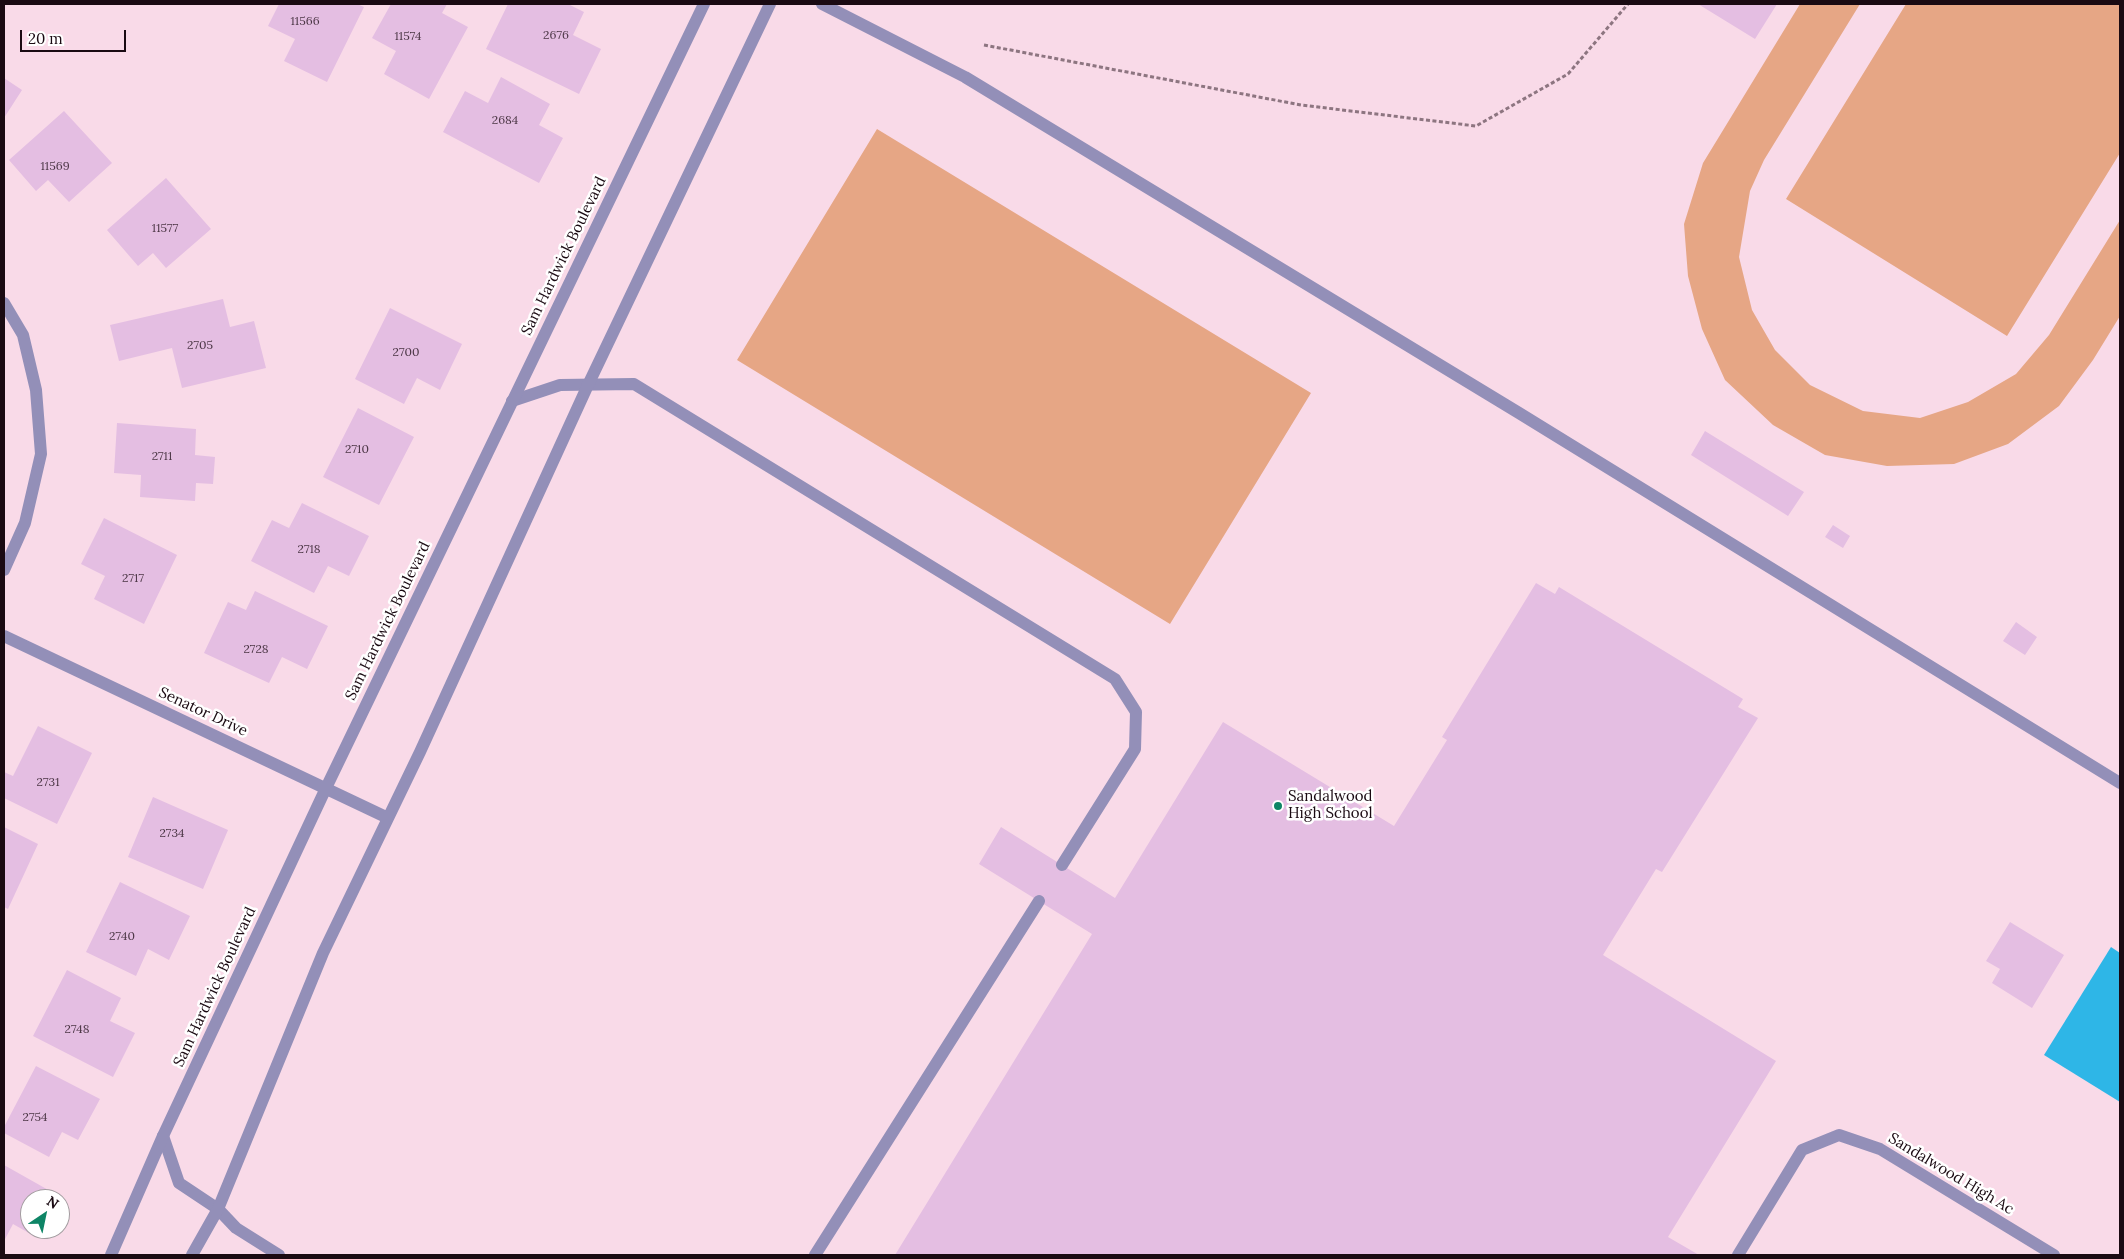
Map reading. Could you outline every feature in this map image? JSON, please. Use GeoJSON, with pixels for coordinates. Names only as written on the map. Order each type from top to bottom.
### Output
{"type":"FeatureCollection","features":[{"type":"Feature","properties":{"kind":"street","name":"Sam Hardwick Boulevard"},"geometry":{"type":"LineString","coordinates":[[111,1255],[163,1136],[326,788],[704,4]]}},
{"type":"Feature","properties":{"kind":"street"},"geometry":{"type":"LineString","coordinates":[[192,1255],[218,1209],[323,953],[388,818],[588,385],[770,4]]}},
{"type":"Feature","properties":{"kind":"street"},"geometry":{"type":"LineString","coordinates":[[822,4],[964,77],[1528,418],[2120,783]]}},
{"type":"Feature","properties":{"kind":"street"},"geometry":{"type":"LineString","coordinates":[[4,302],[23,335],[36,390],[41,454],[25,524],[4,570]]}},
{"type":"Feature","properties":{"kind":"street"},"geometry":{"type":"LineString","coordinates":[[512,401],[560,385],[634,384],[1116,679],[1136,712],[1135,749],[1062,865]]}},
{"type":"Feature","properties":{"kind":"street","name":"Senator Drive"},"geometry":{"type":"LineString","coordinates":[[4,636],[388,818]]}},
{"type":"Feature","properties":{"kind":"street"},"geometry":{"type":"LineString","coordinates":[[815,1255],[1039,901]]}},
{"type":"Feature","properties":{"kind":"street","name":"Sandalwood High Ac"},"geometry":{"type":"LineString","coordinates":[[1738,1255],[1802,1150],[1839,1135],[1880,1149],[2054,1255]]}},
{"type":"Feature","properties":{"kind":"street"},"geometry":{"type":"LineString","coordinates":[[163,1136],[179,1183],[218,1209],[236,1228],[279,1255]]}},
{"type":"Feature","properties":{"kind":"path"},"geometry":{"type":"LineString","coordinates":[[984,45],[1301,104],[1476,126],[1568,74],[1628,4]]}},
{"type":"Feature","properties":{"kind":"shaded area"},"geometry":{"type":"Polygon","coordinates":[[[1800,4],[1860,4],[1764,160],[1750,191],[1739,257],[1752,310],[1775,350],[1810,385],[1863,411],[1920,418],[1968,402],[2016,374],[2049,335],[2120,220],[2120,316],[2093,360],[2059,406],[2008,444],[1954,464],[1887,466],[1825,455],[1773,425],[1725,380],[1702,329],[1688,276],[1684,224],[1703,163],[1800,4]]]}},
{"type":"Feature","properties":{"kind":"shaded area"},"geometry":{"type":"Polygon","coordinates":[[[1906,4],[2120,4],[2120,153],[2007,336],[1786,199],[1906,4]]]}},
{"type":"Feature","properties":{"kind":"shaded area"},"geometry":{"type":"Polygon","coordinates":[[[877,129],[1311,393],[1170,624],[737,360],[877,129]]]}},
{"type":"Feature","properties":{"kind":"water"},"geometry":{"type":"Polygon","coordinates":[[[2111,947],[2120,953],[2120,1102],[2044,1055],[2111,947]]]}},
{"type":"Feature","properties":{"kind":"building"},"geometry":{"type":"Polygon","coordinates":[[[279,4],[357,4],[364,7],[327,82],[284,61],[295,39],[268,26],[279,4]]]}},
{"type":"Feature","properties":{"kind":"building"},"geometry":{"type":"Polygon","coordinates":[[[391,4],[447,4],[442,13],[468,27],[429,99],[384,74],[396,51],[372,38],[391,4]]]}},
{"type":"Feature","properties":{"kind":"building"},"geometry":{"type":"Polygon","coordinates":[[[508,4],[568,4],[584,12],[573,35],[601,49],[579,94],[486,49],[508,4]]]}},
{"type":"Feature","properties":{"kind":"building"},"geometry":{"type":"Polygon","coordinates":[[[1698,4],[1777,4],[1755,39],[1698,4]]]}},
{"type":"Feature","properties":{"kind":"building"},"geometry":{"type":"Polygon","coordinates":[[[501,77],[550,104],[539,125],[563,138],[539,183],[443,132],[465,91],[488,103],[501,77]]]}},
{"type":"Feature","properties":{"kind":"building"},"geometry":{"type":"Polygon","coordinates":[[[4,78],[22,90],[4,118],[4,78]]]}},
{"type":"Feature","properties":{"kind":"building"},"geometry":{"type":"Polygon","coordinates":[[[64,111],[112,163],[69,202],[48,180],[36,191],[9,160],[64,111]]]}},
{"type":"Feature","properties":{"kind":"building"},"geometry":{"type":"Polygon","coordinates":[[[166,178],[211,229],[166,268],[153,253],[138,266],[107,230],[166,178]]]}},
{"type":"Feature","properties":{"kind":"building"},"geometry":{"type":"Polygon","coordinates":[[[223,299],[230,327],[254,321],[266,368],[182,388],[172,348],[119,361],[110,325],[223,299]]]}},
{"type":"Feature","properties":{"kind":"building"},"geometry":{"type":"Polygon","coordinates":[[[390,308],[462,344],[440,390],[417,378],[404,404],[355,379],[390,308]]]}},
{"type":"Feature","properties":{"kind":"building"},"geometry":{"type":"Polygon","coordinates":[[[358,408],[414,437],[379,505],[323,477],[358,408]]]}},
{"type":"Feature","properties":{"kind":"building"},"geometry":{"type":"Polygon","coordinates":[[[117,423],[196,429],[195,455],[215,457],[213,484],[196,483],[195,501],[140,497],[141,475],[114,473],[117,423]]]}},
{"type":"Feature","properties":{"kind":"building"},"geometry":{"type":"Polygon","coordinates":[[[1705,431],[1804,492],[1788,516],[1691,455],[1705,431]]]}},
{"type":"Feature","properties":{"kind":"building"},"geometry":{"type":"Polygon","coordinates":[[[302,503],[369,536],[349,576],[328,566],[314,593],[251,561],[272,520],[289,528],[302,503]]]}},
{"type":"Feature","properties":{"kind":"building"},"geometry":{"type":"Polygon","coordinates":[[[104,518],[177,555],[144,624],[94,599],[105,576],[81,564],[104,518]]]}},
{"type":"Feature","properties":{"kind":"building"},"geometry":{"type":"Polygon","coordinates":[[[1833,525],[1850,536],[1843,548],[1825,537],[1833,525]]]}},
{"type":"Feature","properties":{"kind":"building"},"geometry":{"type":"Polygon","coordinates":[[[1536,583],[1555,594],[1559,587],[1743,699],[1738,707],[1758,718],[1662,872],[1656,869],[1603,955],[1776,1061],[1668,1237],[1699,1255],[895,1255],[1092,934],[979,864],[1001,827],[1115,898],[1223,722],[1394,826],[1447,740],[1442,737],[1536,583]]]}},
{"type":"Feature","properties":{"kind":"building"},"geometry":{"type":"Polygon","coordinates":[[[255,591],[328,626],[307,669],[282,657],[269,683],[204,653],[228,602],[246,610],[255,591]]]}},
{"type":"Feature","properties":{"kind":"building"},"geometry":{"type":"Polygon","coordinates":[[[2016,622],[2037,637],[2025,655],[2003,641],[2016,622]]]}},
{"type":"Feature","properties":{"kind":"building"},"geometry":{"type":"Polygon","coordinates":[[[38,726],[92,753],[57,824],[4,798],[4,772],[13,776],[38,726]]]}},
{"type":"Feature","properties":{"kind":"building"},"geometry":{"type":"Polygon","coordinates":[[[153,797],[228,830],[203,889],[128,857],[153,797]]]}},
{"type":"Feature","properties":{"kind":"building"},"geometry":{"type":"Polygon","coordinates":[[[4,827],[38,844],[8,909],[4,907],[4,827]]]}},
{"type":"Feature","properties":{"kind":"building"},"geometry":{"type":"Polygon","coordinates":[[[120,882],[190,916],[169,960],[148,949],[136,976],[86,952],[120,882]]]}},
{"type":"Feature","properties":{"kind":"building"},"geometry":{"type":"Polygon","coordinates":[[[2010,922],[2064,955],[2032,1008],[1992,983],[2000,969],[1986,961],[2010,922]]]}},
{"type":"Feature","properties":{"kind":"building"},"geometry":{"type":"Polygon","coordinates":[[[67,970],[121,998],[110,1021],[135,1033],[113,1077],[33,1036],[67,970]]]}},
{"type":"Feature","properties":{"kind":"building"},"geometry":{"type":"Polygon","coordinates":[[[36,1066],[100,1099],[78,1140],[62,1132],[49,1157],[4,1133],[4,1127],[36,1066]]]}},
{"type":"Feature","properties":{"kind":"building"},"geometry":{"type":"Polygon","coordinates":[[[4,1165],[47,1189],[20,1189],[20,1228],[13,1224],[4,1241],[4,1165]]]}},
{"type":"Feature","properties":{"kind":"place","name":"Sandalwood High School"},"geometry":{"type":"Point","coordinates":[1278,806]}}]}
